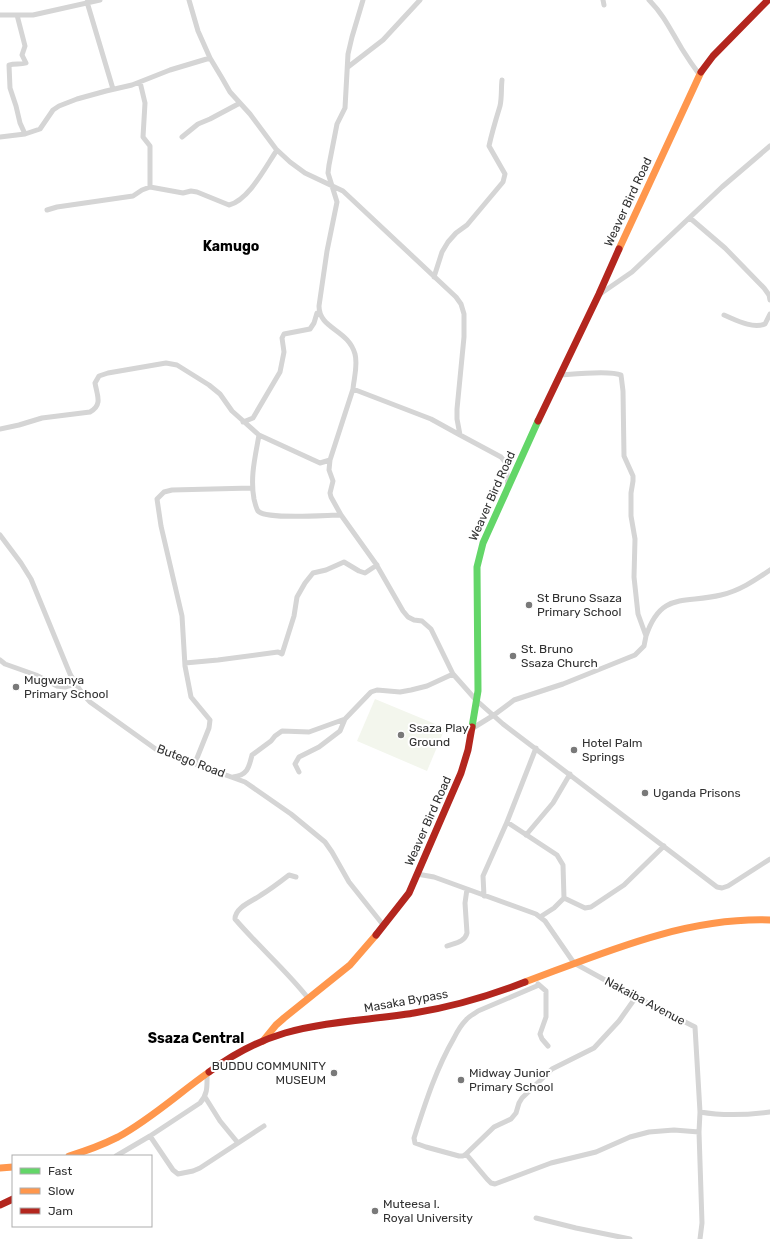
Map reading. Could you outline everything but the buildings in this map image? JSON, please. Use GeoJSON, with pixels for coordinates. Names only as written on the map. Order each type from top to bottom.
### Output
{"type":"FeatureCollection","features":[{"type":"Feature","properties":{"kind":"main road","name":"Weaver Bird Road"},"geometry":{"type":"LineString","coordinates":[[263,1041],[276,1025],[350,965],[384,926],[409,893],[461,773],[473,728],[478,691],[477,579],[479,555],[483,542],[599,294],[627,229],[657,168],[699,74],[713,56],[765,1]]}},
{"type":"Feature","properties":{"kind":"main road","name":"Masaka Bypass"},"geometry":{"type":"LineString","coordinates":[[73,1155],[87,1151],[133,1128],[230,1058],[263,1041],[292,1031],[312,1027],[402,1016],[438,1009],[533,980],[574,962],[638,941],[705,924],[729,921],[769,920]]}},
{"type":"Feature","properties":{"kind":"main road"},"geometry":{"type":"LineString","coordinates":[[0,1168],[12,1167]]}},
{"type":"Feature","properties":{"kind":"main road"},"geometry":{"type":"LineString","coordinates":[[0,1205],[12,1199]]}},
{"type":"Feature","properties":{"kind":"street"},"geometry":{"type":"LineString","coordinates":[[0,16],[39,14],[100,0]]}},
{"type":"Feature","properties":{"kind":"street"},"geometry":{"type":"LineString","coordinates":[[189,0],[198,31],[210,58],[230,92],[250,114],[278,150],[290,162],[305,173],[343,191],[456,297],[461,304],[464,314],[464,337],[457,409],[460,435]]}},
{"type":"Feature","properties":{"kind":"street"},"geometry":{"type":"LineString","coordinates":[[252,430],[253,418],[282,368],[284,352],[282,338],[284,334],[310,329],[314,323],[317,313],[319,312],[327,251],[337,202],[328,173],[329,164],[337,124],[345,108],[348,54],[363,0]]}},
{"type":"Feature","properties":{"kind":"street"},"geometry":{"type":"LineString","coordinates":[[348,67],[383,40],[420,0]]}},
{"type":"Feature","properties":{"kind":"street"},"geometry":{"type":"LineString","coordinates":[[649,0],[657,8],[681,48],[699,74]]}},
{"type":"Feature","properties":{"kind":"street"},"geometry":{"type":"LineString","coordinates":[[88,2],[113,89]]}},
{"type":"Feature","properties":{"kind":"street"},"geometry":{"type":"LineString","coordinates":[[17,15],[25,46],[22,55],[26,62],[23,64],[13,63],[9,65],[10,88],[20,123],[25,134]]}},
{"type":"Feature","properties":{"kind":"street"},"geometry":{"type":"LineString","coordinates":[[0,137],[25,134],[40,129],[54,110],[60,106],[140,82],[170,70],[210,58]]}},
{"type":"Feature","properties":{"kind":"street"},"geometry":{"type":"LineString","coordinates":[[434,277],[442,252],[448,242],[456,233],[467,226],[503,182],[505,177],[505,174],[489,146],[502,94],[502,80]]}},
{"type":"Feature","properties":{"kind":"street"},"geometry":{"type":"LineString","coordinates":[[140,82],[145,102],[143,137],[150,146],[150,187]]}},
{"type":"Feature","properties":{"kind":"street"},"geometry":{"type":"LineString","coordinates":[[182,137],[198,124],[240,103]]}},
{"type":"Feature","properties":{"kind":"street"},"geometry":{"type":"LineString","coordinates":[[599,294],[632,272],[722,187],[770,146]]}},
{"type":"Feature","properties":{"kind":"street"},"geometry":{"type":"LineString","coordinates":[[47,210],[57,207],[133,196],[150,187],[183,192],[191,191],[229,204],[234,203],[246,195],[278,150]]}},
{"type":"Feature","properties":{"kind":"street"},"geometry":{"type":"LineString","coordinates":[[690,218],[726,248],[764,288],[769,295],[770,300]]}},
{"type":"Feature","properties":{"kind":"street"},"geometry":{"type":"LineString","coordinates":[[319,312],[323,320],[346,337],[352,345],[355,356],[353,389],[330,460],[329,470],[333,481],[333,487],[330,493],[341,515],[377,565],[403,611],[408,617],[414,620],[422,621],[431,628],[453,674],[476,700],[503,724],[717,887],[722,888],[770,859]]}},
{"type":"Feature","properties":{"kind":"street"},"geometry":{"type":"LineString","coordinates":[[724,315],[753,326],[760,326],[765,324],[770,314]]}},
{"type":"Feature","properties":{"kind":"street"},"geometry":{"type":"LineString","coordinates":[[0,429],[42,418],[90,412],[96,409],[99,400],[95,383],[99,376],[108,373],[166,363],[177,365],[220,394],[232,411],[259,435],[320,462],[329,470]]}},
{"type":"Feature","properties":{"kind":"street"},"geometry":{"type":"LineString","coordinates":[[561,375],[600,373],[621,374],[623,391],[624,456],[633,476],[631,516],[635,554],[634,577],[638,614],[646,636]]}},
{"type":"Feature","properties":{"kind":"street"},"geometry":{"type":"LineString","coordinates":[[353,389],[431,419],[500,457],[506,463],[509,488]]}},
{"type":"Feature","properties":{"kind":"street"},"geometry":{"type":"LineString","coordinates":[[243,422],[253,418]]}},
{"type":"Feature","properties":{"kind":"street"},"geometry":{"type":"LineString","coordinates":[[259,435],[252,481],[252,488],[258,511],[264,514],[272,515],[341,515]]}},
{"type":"Feature","properties":{"kind":"street"},"geometry":{"type":"LineString","coordinates":[[320,462],[330,460]]}},
{"type":"Feature","properties":{"kind":"street"},"geometry":{"type":"LineString","coordinates":[[195,763],[209,728],[210,720],[191,697],[185,663],[182,616],[161,526],[157,499],[164,492],[172,490],[252,488]]}},
{"type":"Feature","properties":{"kind":"street","name":"Butego Road"},"geometry":{"type":"LineString","coordinates":[[0,535],[22,563],[31,579],[52,633],[75,684],[82,694],[90,702],[157,750],[245,782],[291,814],[322,838],[332,852],[349,882],[384,926]]}},
{"type":"Feature","properties":{"kind":"street"},"geometry":{"type":"LineString","coordinates":[[185,663],[278,652],[282,654],[294,616],[297,597],[313,573],[326,570],[344,562],[365,573],[377,565]]}},
{"type":"Feature","properties":{"kind":"street"},"geometry":{"type":"LineString","coordinates":[[473,728],[518,698],[564,684],[635,655],[644,646],[650,623],[670,603],[680,600],[732,592],[770,570]]}},
{"type":"Feature","properties":{"kind":"street"},"geometry":{"type":"LineString","coordinates":[[0,660],[5,664],[36,675],[57,686],[65,687],[75,684]]}},
{"type":"Feature","properties":{"kind":"street"},"geometry":{"type":"LineString","coordinates":[[299,772],[295,764],[296,760],[319,747],[340,731],[345,720],[366,696],[374,691],[400,692],[427,686],[453,674]]}},
{"type":"Feature","properties":{"kind":"street"},"geometry":{"type":"LineString","coordinates":[[232,777],[240,776],[248,769],[252,755],[271,741],[278,733],[282,731],[309,732],[345,720]]}},
{"type":"Feature","properties":{"kind":"street"},"geometry":{"type":"LineString","coordinates":[[484,896],[483,876],[507,822],[536,748]]}},
{"type":"Feature","properties":{"kind":"street"},"geometry":{"type":"LineString","coordinates":[[526,835],[553,803],[570,774]]}},
{"type":"Feature","properties":{"kind":"street"},"geometry":{"type":"LineString","coordinates":[[507,822],[557,855],[563,865],[564,898],[554,908],[540,917]]}},
{"type":"Feature","properties":{"kind":"street"},"geometry":{"type":"LineString","coordinates":[[564,898],[584,908],[591,907],[624,885],[664,846]]}},
{"type":"Feature","properties":{"kind":"street","name":"Nakaiba Avenue"},"geometry":{"type":"LineString","coordinates":[[417,874],[467,889],[540,917],[545,921],[574,962],[636,998],[695,1027],[700,1112],[699,1132],[702,1223],[700,1239]]}},
{"type":"Feature","properties":{"kind":"street"},"geometry":{"type":"LineString","coordinates":[[296,876],[290,875],[261,896],[249,901],[238,912],[235,919],[259,946],[291,976],[308,998]]}},
{"type":"Feature","properties":{"kind":"street"},"geometry":{"type":"LineString","coordinates":[[447,946],[466,937],[465,903],[467,889]]}},
{"type":"Feature","properties":{"kind":"street"},"geometry":{"type":"LineString","coordinates":[[533,980],[546,992],[546,1017],[541,1037],[548,1046]]}},
{"type":"Feature","properties":{"kind":"street"},"geometry":{"type":"LineString","coordinates":[[539,985],[470,1016],[464,1021],[446,1051],[427,1098],[414,1141],[417,1144],[426,1148],[463,1156],[494,1127],[511,1119],[516,1113],[522,1098],[552,1069],[594,1048],[619,1021],[636,998]]}},
{"type":"Feature","properties":{"kind":"street"},"geometry":{"type":"LineString","coordinates":[[118,1155],[195,1107],[205,1097],[208,1089],[207,1074]]}},
{"type":"Feature","properties":{"kind":"street"},"geometry":{"type":"LineString","coordinates":[[205,1097],[220,1121],[238,1143]]}},
{"type":"Feature","properties":{"kind":"street"},"geometry":{"type":"LineString","coordinates":[[700,1112],[710,1114],[747,1115],[770,1112]]}},
{"type":"Feature","properties":{"kind":"street"},"geometry":{"type":"LineString","coordinates":[[150,1136],[173,1170],[178,1174],[193,1172],[264,1126]]}},
{"type":"Feature","properties":{"kind":"street"},"geometry":{"type":"LineString","coordinates":[[466,1154],[487,1179],[491,1183],[495,1184],[551,1163],[596,1152],[630,1137],[649,1132],[674,1130],[699,1132]]}},
{"type":"Feature","properties":{"kind":"street"},"geometry":{"type":"LineString","coordinates":[[536,1218],[607,1237],[630,1239]]}},
{"type":"Feature","properties":{"kind":"shaded area","name":"Ssaza Play Ground"},"geometry":{"type":"Polygon","coordinates":[[[375,699],[445,728],[427,771],[357,741],[375,699]]]}},
{"type":"Feature","properties":{"kind":"traffic: fast"},"geometry":{"type":"LineString","coordinates":[[472,727],[478,691],[477,567],[483,543],[538,421]]}},
{"type":"Feature","properties":{"kind":"traffic: slow"},"geometry":{"type":"LineString","coordinates":[[619,249],[701,72]]}},
{"type":"Feature","properties":{"kind":"traffic: slow"},"geometry":{"type":"LineString","coordinates":[[525,982],[614,949],[676,931],[707,924],[770,920]]}},
{"type":"Feature","properties":{"kind":"traffic: slow"},"geometry":{"type":"LineString","coordinates":[[263,1041],[284,1018],[350,965],[376,935]]}},
{"type":"Feature","properties":{"kind":"traffic: slow"},"geometry":{"type":"LineString","coordinates":[[72,1155],[106,1143],[130,1130],[209,1072]]}},
{"type":"Feature","properties":{"kind":"traffic: slow"},"geometry":{"type":"LineString","coordinates":[[0,1168],[12,1167]]}},
{"type":"Feature","properties":{"kind":"traffic: jam"},"geometry":{"type":"LineString","coordinates":[[701,72],[713,56],[768,0]]}},
{"type":"Feature","properties":{"kind":"traffic: jam"},"geometry":{"type":"LineString","coordinates":[[538,421],[619,249]]}},
{"type":"Feature","properties":{"kind":"traffic: jam"},"geometry":{"type":"LineString","coordinates":[[376,935],[409,893],[461,773],[468,750],[472,727]]}},
{"type":"Feature","properties":{"kind":"traffic: jam"},"geometry":{"type":"LineString","coordinates":[[209,1072],[246,1049],[285,1033],[349,1021],[428,1011],[498,992],[525,982]]}},
{"type":"Feature","properties":{"kind":"traffic: jam"},"geometry":{"type":"LineString","coordinates":[[0,1205],[12,1199]]}},
{"type":"Feature","properties":{"kind":"place","name":"St Bruno Ssaza Primary School"},"geometry":{"type":"Point","coordinates":[529,605]}},
{"type":"Feature","properties":{"kind":"place","name":"St. Bruno Ssaza Church"},"geometry":{"type":"Point","coordinates":[513,656]}},
{"type":"Feature","properties":{"kind":"place","name":"Mugwanya Primary School"},"geometry":{"type":"Point","coordinates":[16,687]}},
{"type":"Feature","properties":{"kind":"place","name":"Ssaza Play Ground"},"geometry":{"type":"Point","coordinates":[401,735]}},
{"type":"Feature","properties":{"kind":"place","name":"Hotel Palm Springs"},"geometry":{"type":"Point","coordinates":[574,750]}},
{"type":"Feature","properties":{"kind":"place","name":"Uganda Prisons"},"geometry":{"type":"Point","coordinates":[645,793]}},
{"type":"Feature","properties":{"kind":"place","name":"BUDDU COMMUNITY MUSEUM"},"geometry":{"type":"Point","coordinates":[334,1073]}},
{"type":"Feature","properties":{"kind":"place","name":"Midway Junior Primary School"},"geometry":{"type":"Point","coordinates":[461,1080]}},
{"type":"Feature","properties":{"kind":"place","name":"Muteesa I. Royal University"},"geometry":{"type":"Point","coordinates":[375,1211]}},
{"type":"Feature","properties":{"kind":"district","name":"Kamugo"},"geometry":{"type":"Point","coordinates":[231,246]}},
{"type":"Feature","properties":{"kind":"district","name":"Ssaza Central"},"geometry":{"type":"Point","coordinates":[196,1038]}}]}
